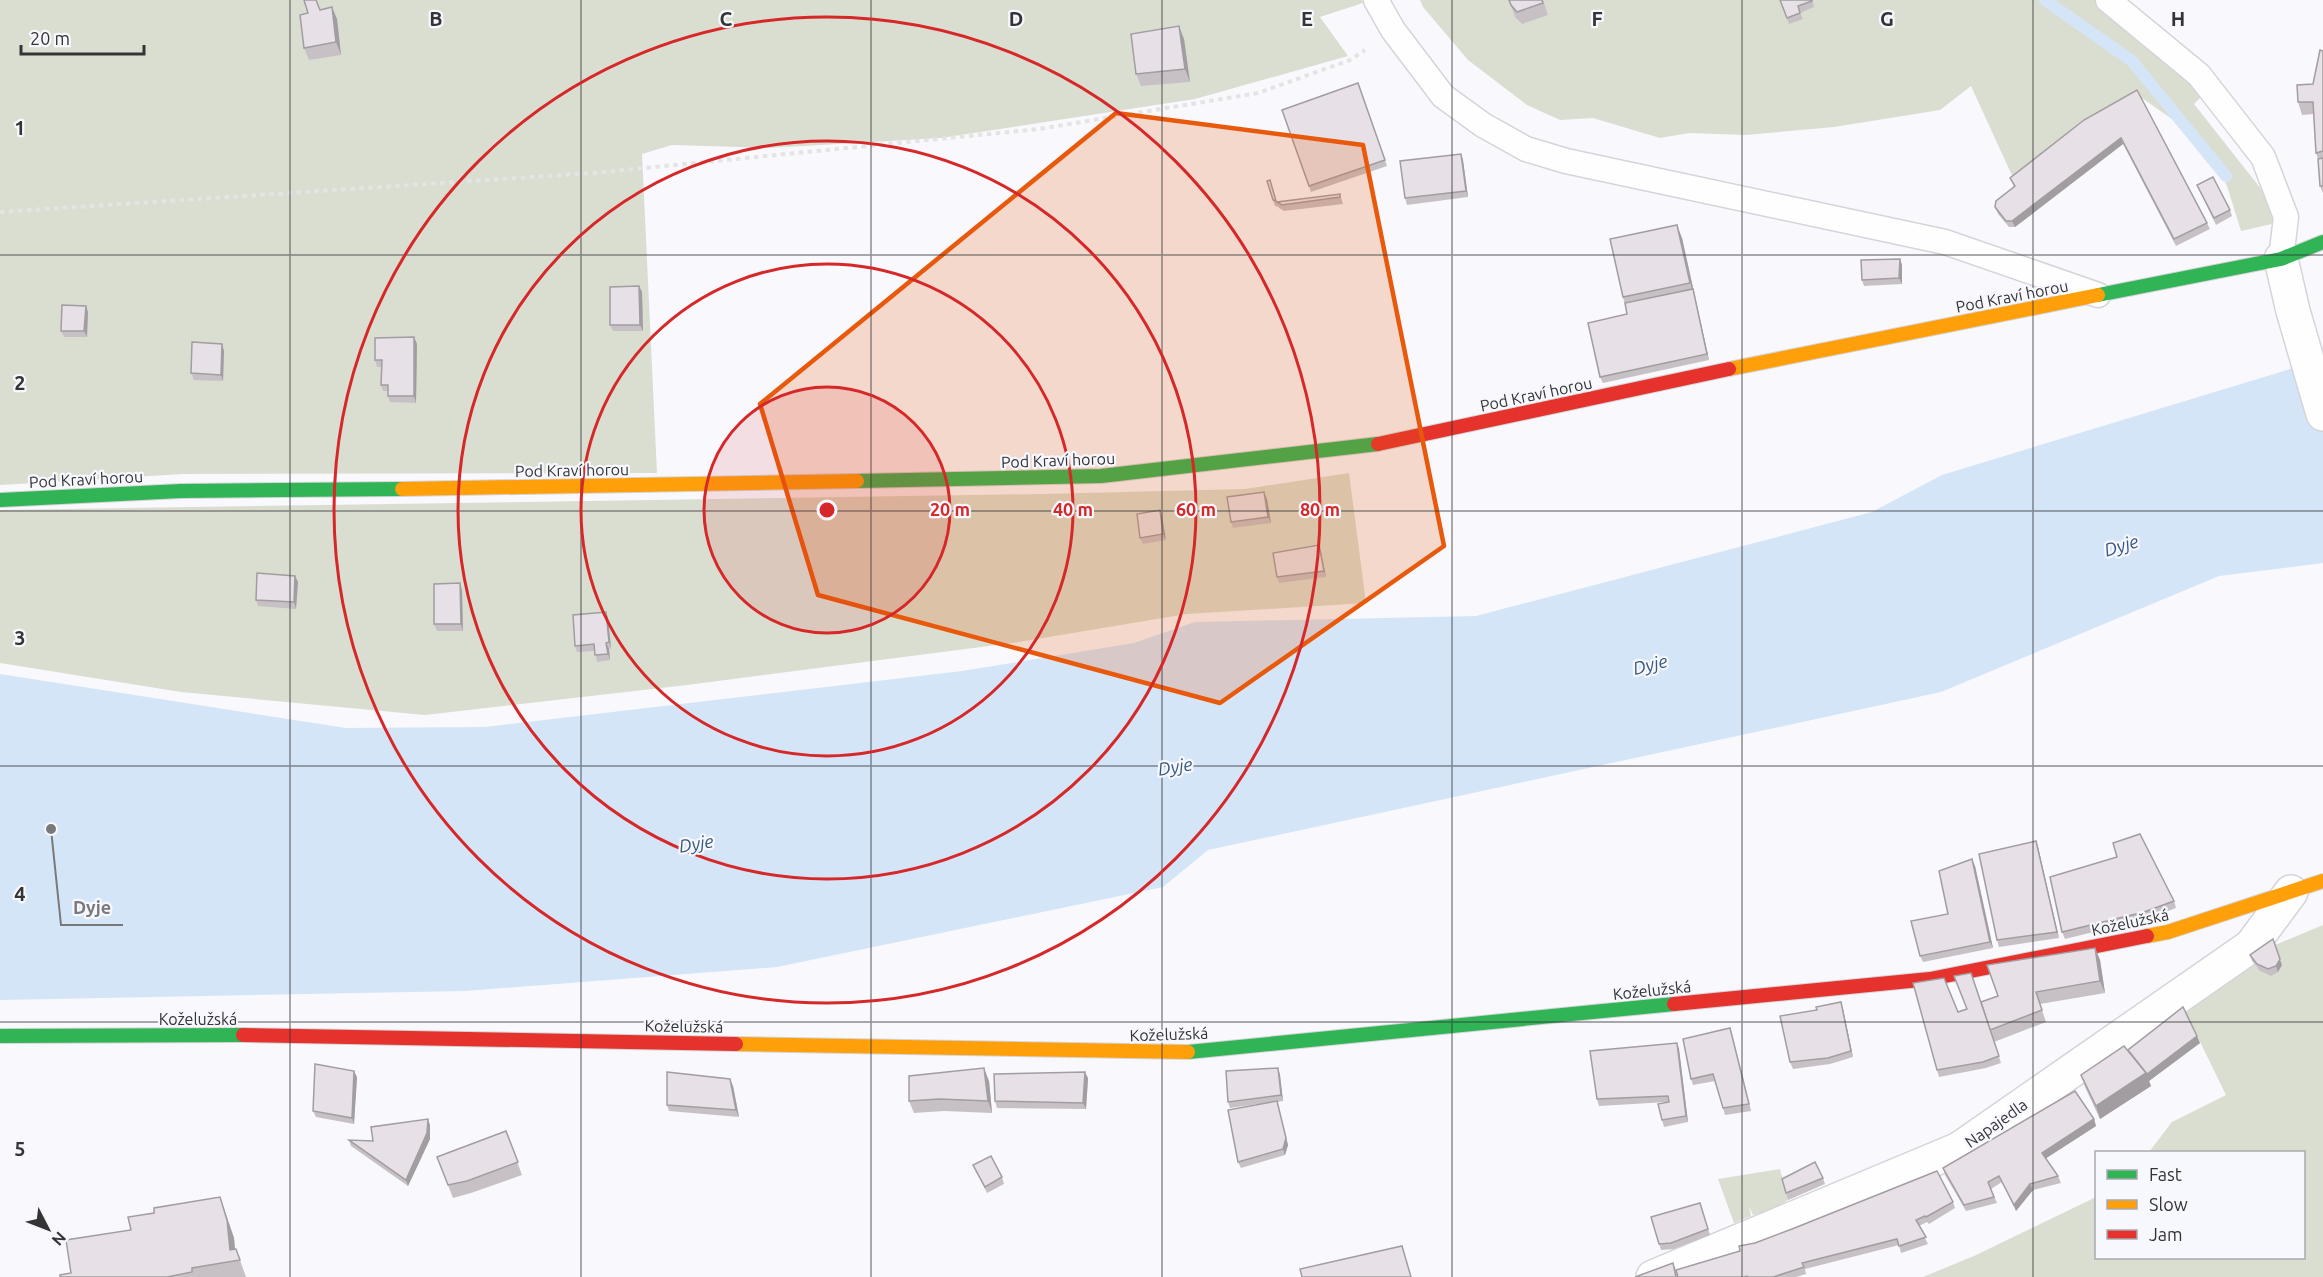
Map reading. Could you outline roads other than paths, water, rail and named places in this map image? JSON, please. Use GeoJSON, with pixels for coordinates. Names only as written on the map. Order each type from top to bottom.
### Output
{"type":"FeatureCollection","features":[{"type":"Feature","properties":{"kind":"street","name":"Pod Kraví horou"},"geometry":{"type":"LineString","coordinates":[[0,500],[181,491],[1101,476],[1390,442],[1802,353],[2280,259],[2323,242]]}},
{"type":"Feature","properties":{"kind":"street"},"geometry":{"type":"LineString","coordinates":[[2280,259],[2292,311],[2323,414]]}},
{"type":"Feature","properties":{"kind":"street","name":"Koželužská"},"geometry":{"type":"LineString","coordinates":[[0,1036],[306,1035],[1178,1053],[1930,979],[2168,932],[2323,881]]}},
{"type":"Feature","properties":{"kind":"street","name":"Napajedla"},"geometry":{"type":"LineString","coordinates":[[1653,1277],[1959,1149],[2251,946],[2291,892]]}},
{"type":"Feature","properties":{"kind":"lane"},"geometry":{"type":"LineString","coordinates":[[1376,0],[1393,30],[1443,96],[1483,125],[1526,149],[1566,161],[1945,242],[2101,296]]}},
{"type":"Feature","properties":{"kind":"lane"},"geometry":{"type":"LineString","coordinates":[[2108,0],[2199,75],[2263,157],[2286,217],[2280,259]]}},
{"type":"Feature","properties":{"kind":"lane"},"geometry":{"type":"LineString","coordinates":[[2291,892],[2323,898]]}},
{"type":"Feature","properties":{"kind":"water"},"geometry":{"type":"Polygon","coordinates":[[[2323,359],[2323,563],[2219,576],[1941,692],[1208,850],[1163,887],[777,967],[465,991],[0,1000],[0,674],[346,728],[485,727],[962,671],[1134,643],[1195,622],[1476,616],[1872,512],[1942,475],[2323,359]]]}},
{"type":"Feature","properties":{"kind":"waterway"},"geometry":{"type":"LineString","coordinates":[[2045,0],[2132,61],[2226,176]]}},
{"type":"Feature","properties":{"kind":"place","name":"Dyje"},"geometry":{"type":"Point","coordinates":[51,829]}}]}
